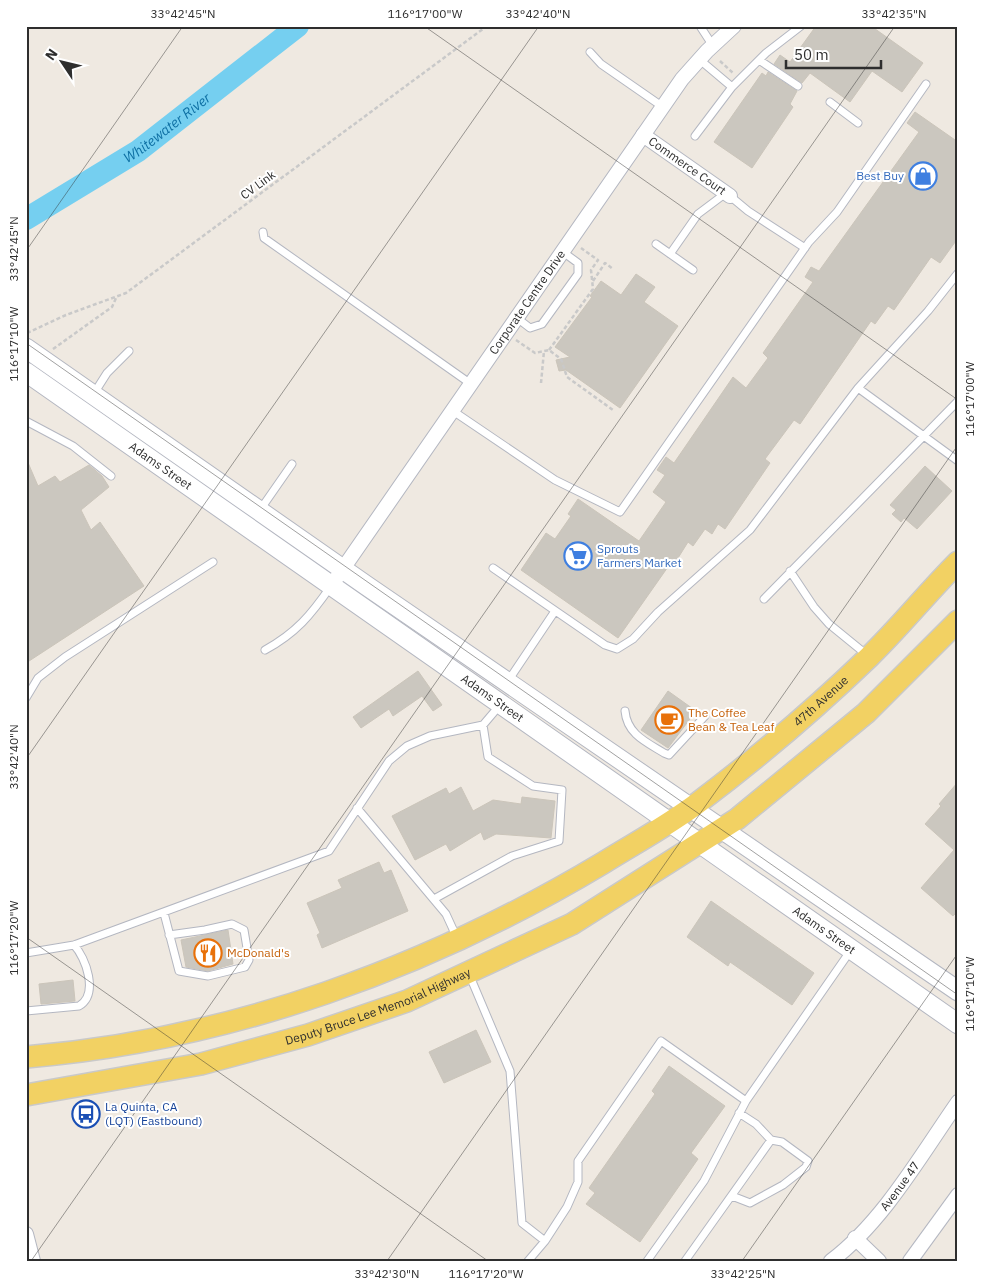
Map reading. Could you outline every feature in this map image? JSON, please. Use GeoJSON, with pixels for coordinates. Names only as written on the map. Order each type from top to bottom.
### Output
{"type":"FeatureCollection","features":[{"type":"Feature","properties":{"kind":"main road","name":"47th Avenue"},"geometry":{"type":"LineString","coordinates":[[669,822],[692,807],[750,762],[869,657],[958,562]]}},
{"type":"Feature","properties":{"kind":"main road"},"geometry":{"type":"LineString","coordinates":[[701,845],[724,829],[866,713],[958,621]]}},
{"type":"Feature","properties":{"kind":"main road"},"geometry":{"type":"LineString","coordinates":[[26,1057],[83,1052],[166,1038],[238,1022],[337,989],[458,940],[554,892],[669,822]]}},
{"type":"Feature","properties":{"kind":"main road","name":"Deputy Bruce Lee Memorial Highway"},"geometry":{"type":"LineString","coordinates":[[26,1095],[200,1064],[299,1038],[407,1001],[572,924],[701,845]]}},
{"type":"Feature","properties":{"kind":"street","name":"Corporate Centre Drive"},"geometry":{"type":"LineString","coordinates":[[331,586],[663,107],[700,60],[734,26]]}},
{"type":"Feature","properties":{"kind":"street","name":"Commerce Court"},"geometry":{"type":"LineString","coordinates":[[643,135],[728,194]]}},
{"type":"Feature","properties":{"kind":"street","name":"Adams Street"},"geometry":{"type":"LineString","coordinates":[[26,348],[343,570],[692,807],[958,991]]}},
{"type":"Feature","properties":{"kind":"street","name":"Adams Street"},"geometry":{"type":"LineString","coordinates":[[29,374],[958,1024]]}},
{"type":"Feature","properties":{"kind":"street","name":"Avenue 47"},"geometry":{"type":"LineString","coordinates":[[831,1261],[887,1204],[958,1102]]}},
{"type":"Feature","properties":{"kind":"street"},"geometry":{"type":"LineString","coordinates":[[910,1261],[951,1214],[958,1195]]}},
{"type":"Feature","properties":{"kind":"street"},"geometry":{"type":"LineString","coordinates":[[26,1234],[33,1261]]}},
{"type":"Feature","properties":{"kind":"street"},"geometry":{"type":"LineString","coordinates":[[855,1238],[879,1261]]}},
{"type":"Feature","properties":{"kind":"lane"},"geometry":{"type":"LineString","coordinates":[[700,26],[713,46]]}},
{"type":"Feature","properties":{"kind":"lane"},"geometry":{"type":"LineString","coordinates":[[695,136],[732,87],[758,60],[801,26]]}},
{"type":"Feature","properties":{"kind":"lane"},"geometry":{"type":"LineString","coordinates":[[590,52],[601,64],[663,107]]}},
{"type":"Feature","properties":{"kind":"lane"},"geometry":{"type":"LineString","coordinates":[[700,60],[732,87]]}},
{"type":"Feature","properties":{"kind":"lane"},"geometry":{"type":"LineString","coordinates":[[758,60],[798,86]]}},
{"type":"Feature","properties":{"kind":"lane"},"geometry":{"type":"LineString","coordinates":[[453,411],[555,480],[620,512],[805,248],[837,212],[926,84]]}},
{"type":"Feature","properties":{"kind":"lane"},"geometry":{"type":"LineString","coordinates":[[830,102],[858,123]]}},
{"type":"Feature","properties":{"kind":"lane"},"geometry":{"type":"LineString","coordinates":[[670,254],[698,214],[728,194],[748,211],[805,248]]}},
{"type":"Feature","properties":{"kind":"lane"},"geometry":{"type":"LineString","coordinates":[[264,232],[264,238],[472,384]]}},
{"type":"Feature","properties":{"kind":"lane"},"geometry":{"type":"LineString","coordinates":[[656,244],[693,270]]}},
{"type":"Feature","properties":{"kind":"lane"},"geometry":{"type":"LineString","coordinates":[[517,318],[530,328],[542,324],[578,274],[578,263],[563,252]]}},
{"type":"Feature","properties":{"kind":"lane"},"geometry":{"type":"LineString","coordinates":[[493,568],[610,648],[617,649],[626,645],[658,612],[750,530],[858,388],[928,310],[958,273]]}},
{"type":"Feature","properties":{"kind":"lane"},"geometry":{"type":"LineString","coordinates":[[92,395],[107,373],[129,351]]}},
{"type":"Feature","properties":{"kind":"lane"},"geometry":{"type":"LineString","coordinates":[[858,388],[958,461]]}},
{"type":"Feature","properties":{"kind":"lane"},"geometry":{"type":"LineString","coordinates":[[764,599],[958,401]]}},
{"type":"Feature","properties":{"kind":"lane"},"geometry":{"type":"LineString","coordinates":[[26,421],[73,446],[111,476]]}},
{"type":"Feature","properties":{"kind":"lane"},"geometry":{"type":"LineString","coordinates":[[260,511],[292,464]]}},
{"type":"Feature","properties":{"kind":"lane"},"geometry":{"type":"LineString","coordinates":[[26,698],[38,678],[65,657],[214,562]]}},
{"type":"Feature","properties":{"kind":"lane"},"geometry":{"type":"LineString","coordinates":[[790,571],[814,607],[829,624],[869,657]]}},
{"type":"Feature","properties":{"kind":"lane"},"geometry":{"type":"LineString","coordinates":[[265,650],[286,638],[305,622],[331,586]]}},
{"type":"Feature","properties":{"kind":"lane"},"geometry":{"type":"LineString","coordinates":[[507,682],[555,610]]}},
{"type":"Feature","properties":{"kind":"lane"},"geometry":{"type":"LineString","coordinates":[[26,953],[74,945],[329,851],[389,761],[407,746],[430,736],[483,726],[501,705]]}},
{"type":"Feature","properties":{"kind":"lane"},"geometry":{"type":"LineString","coordinates":[[625,711],[626,722],[633,733],[664,754],[670,755],[704,716]]}},
{"type":"Feature","properties":{"kind":"lane"},"geometry":{"type":"LineString","coordinates":[[434,899],[512,856],[559,841],[562,790],[533,786],[488,757],[483,726]]}},
{"type":"Feature","properties":{"kind":"lane"},"geometry":{"type":"LineString","coordinates":[[357,808],[446,914],[458,940]]}},
{"type":"Feature","properties":{"kind":"lane"},"geometry":{"type":"LineString","coordinates":[[164,913],[169,935],[178,971],[208,976],[245,967],[249,960],[244,930],[232,924],[198,932],[169,935]]}},
{"type":"Feature","properties":{"kind":"lane"},"geometry":{"type":"LineString","coordinates":[[26,1012],[79,1006],[85,1002],[89,991],[86,962],[74,945]]}},
{"type":"Feature","properties":{"kind":"lane"},"geometry":{"type":"LineString","coordinates":[[647,1261],[704,1180],[746,1101],[851,950]]}},
{"type":"Feature","properties":{"kind":"lane"},"geometry":{"type":"LineString","coordinates":[[468,974],[510,1070],[522,1223],[545,1241]]}},
{"type":"Feature","properties":{"kind":"lane"},"geometry":{"type":"LineString","coordinates":[[528,1261],[545,1241],[567,1207],[578,1182],[578,1161],[661,1041],[746,1101]]}},
{"type":"Feature","properties":{"kind":"lane"},"geometry":{"type":"LineString","coordinates":[[732,1196],[750,1203],[783,1185],[806,1168],[808,1161],[782,1142],[771,1140],[756,1124],[739,1113]]}},
{"type":"Feature","properties":{"kind":"lane"},"geometry":{"type":"LineString","coordinates":[[685,1261],[771,1140]]}},
{"type":"Feature","properties":{"kind":"path","name":"CV Link"},"geometry":{"type":"LineString","coordinates":[[26,334],[58,319],[126,293],[487,26]]}},
{"type":"Feature","properties":{"kind":"path"},"geometry":{"type":"LineString","coordinates":[[720,60],[732,73]]}},
{"type":"Feature","properties":{"kind":"path"},"geometry":{"type":"LineString","coordinates":[[516,340],[535,353],[549,350],[593,289],[591,270],[598,260],[581,248]]}},
{"type":"Feature","properties":{"kind":"path"},"geometry":{"type":"LineString","coordinates":[[592,282],[605,263],[613,269]]}},
{"type":"Feature","properties":{"kind":"path"},"geometry":{"type":"LineString","coordinates":[[44,360],[49,352],[112,307],[117,296]]}},
{"type":"Feature","properties":{"kind":"path"},"geometry":{"type":"LineString","coordinates":[[549,350],[561,359],[567,377],[613,410]]}},
{"type":"Feature","properties":{"kind":"path"},"geometry":{"type":"LineString","coordinates":[[541,383],[544,351]]}},
{"type":"Feature","properties":{"kind":"path"},"geometry":{"type":"LineString","coordinates":[[563,364],[568,364]]}},
{"type":"Feature","properties":{"kind":"building"},"geometry":{"type":"Polygon","coordinates":[[[816,26],[871,26],[923,63],[902,92],[872,71],[850,102],[810,73],[802,83],[774,64],[780,55],[790,62],[816,26]]]}},
{"type":"Feature","properties":{"kind":"building"},"geometry":{"type":"Polygon","coordinates":[[[768,72],[797,91],[790,104],[793,107],[752,168],[714,142],[762,73],[766,76],[768,72]]]}},
{"type":"Feature","properties":{"kind":"building"},"geometry":{"type":"Polygon","coordinates":[[[915,112],[958,142],[958,238],[940,263],[931,257],[894,310],[888,306],[875,324],[871,321],[800,424],[794,420],[765,459],[770,463],[725,529],[718,524],[712,534],[705,529],[693,546],[688,542],[673,566],[670,564],[618,638],[521,570],[546,533],[555,539],[571,516],[568,514],[578,499],[639,541],[666,502],[653,492],[665,475],[657,470],[666,457],[674,463],[733,377],[746,388],[768,358],[763,353],[813,282],[805,277],[811,267],[819,271],[919,132],[907,123],[915,112]]]}},
{"type":"Feature","properties":{"kind":"building"},"geometry":{"type":"Polygon","coordinates":[[[636,274],[655,287],[644,302],[678,326],[620,408],[566,370],[559,371],[556,360],[570,357],[555,347],[592,297],[590,296],[601,281],[621,295],[636,274]]]}},
{"type":"Feature","properties":{"kind":"building"},"geometry":{"type":"Polygon","coordinates":[[[26,458],[38,486],[55,476],[60,482],[89,465],[102,476],[109,487],[81,510],[91,530],[100,522],[144,586],[26,663],[26,458]]]}},
{"type":"Feature","properties":{"kind":"building"},"geometry":{"type":"Polygon","coordinates":[[[925,466],[952,491],[917,529],[904,518],[901,522],[892,514],[896,510],[890,505],[925,466]]]}},
{"type":"Feature","properties":{"kind":"building"},"geometry":{"type":"Polygon","coordinates":[[[418,671],[442,705],[433,711],[422,696],[393,716],[389,709],[361,728],[353,717],[418,671]]]}},
{"type":"Feature","properties":{"kind":"building","name":"The Coffee Bean & Tea Leaf"},"geometry":{"type":"Polygon","coordinates":[[[668,691],[696,711],[668,748],[641,730],[668,691]]]}},
{"type":"Feature","properties":{"kind":"building"},"geometry":{"type":"Polygon","coordinates":[[[958,782],[958,911],[953,916],[921,888],[954,850],[925,824],[958,782]]]}},
{"type":"Feature","properties":{"kind":"building"},"geometry":{"type":"Polygon","coordinates":[[[461,787],[473,811],[493,800],[521,804],[522,797],[555,801],[551,838],[496,834],[484,840],[481,832],[450,851],[446,844],[415,860],[392,816],[446,788],[449,794],[461,787]]]}},
{"type":"Feature","properties":{"kind":"building"},"geometry":{"type":"Polygon","coordinates":[[[379,862],[384,873],[391,870],[408,911],[322,948],[317,935],[320,933],[307,903],[342,888],[338,880],[379,862]]]}},
{"type":"Feature","properties":{"kind":"building"},"geometry":{"type":"Polygon","coordinates":[[[711,901],[814,973],[792,1005],[730,962],[728,966],[687,937],[711,901]]]}},
{"type":"Feature","properties":{"kind":"building","name":"McDonald's"},"geometry":{"type":"Polygon","coordinates":[[[228,930],[233,964],[208,971],[186,967],[181,940],[228,930]]]}},
{"type":"Feature","properties":{"kind":"building"},"geometry":{"type":"Polygon","coordinates":[[[73,980],[75,1001],[41,1004],[39,984],[73,980]]]}},
{"type":"Feature","properties":{"kind":"building"},"geometry":{"type":"Polygon","coordinates":[[[476,1030],[491,1062],[444,1083],[429,1052],[476,1030]]]}},
{"type":"Feature","properties":{"kind":"building"},"geometry":{"type":"Polygon","coordinates":[[[669,1066],[725,1106],[691,1153],[698,1159],[640,1242],[586,1204],[595,1193],[589,1188],[655,1094],[652,1091],[669,1066]]]}},
{"type":"Feature","properties":{"kind":"waterway","name":"Whitewater River"},"geometry":{"type":"LineString","coordinates":[[26,219],[138,151],[298,26]]}},
{"type":"Feature","properties":{"kind":"place","name":"Best Buy"},"geometry":{"type":"Point","coordinates":[923,176]}},
{"type":"Feature","properties":{"kind":"place","name":"Sprouts Farmers Market"},"geometry":{"type":"Point","coordinates":[578,556]}},
{"type":"Feature","properties":{"kind":"place","name":"The Coffee Bean & Tea Leaf"},"geometry":{"type":"Point","coordinates":[669,720]}},
{"type":"Feature","properties":{"kind":"place","name":"McDonald's"},"geometry":{"type":"Point","coordinates":[208,953]}},
{"type":"Feature","properties":{"kind":"place","name":"La Quinta, CA (LQT) (Eastbound)"},"geometry":{"type":"Point","coordinates":[86,1114]}}]}
